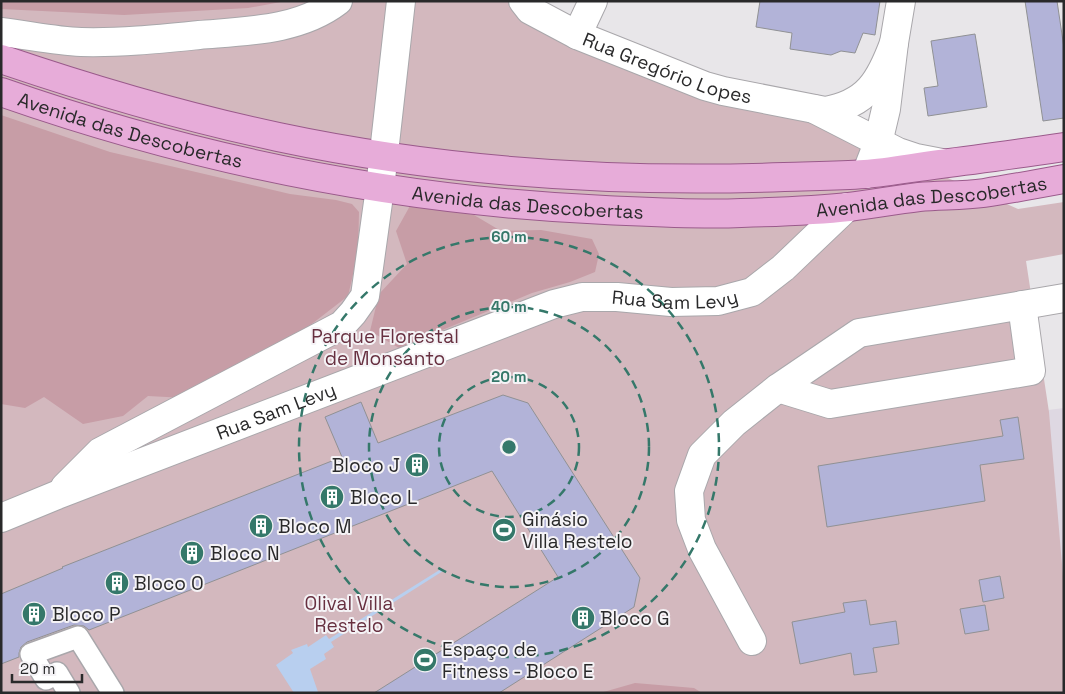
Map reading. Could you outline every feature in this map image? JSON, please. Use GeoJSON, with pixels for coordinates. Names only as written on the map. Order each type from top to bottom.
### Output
{"type":"FeatureCollection","features":[{"type":"Feature","properties":{"kind":"main road","name":"Avenida das Descobertas"},"geometry":{"type":"LineString","coordinates":[[1,59],[67,82],[150,106],[278,137],[384,155],[579,176],[738,178],[866,174],[995,158],[1064,147]]}},
{"type":"Feature","properties":{"kind":"main road","name":"Avenida das Descobertas"},"geometry":{"type":"LineString","coordinates":[[1,92],[48,109],[140,135],[273,168],[380,188],[496,202],[577,209],[666,213],[739,213],[847,207],[920,197],[982,193],[1064,179]]}},
{"type":"Feature","properties":{"kind":"main road"},"geometry":{"type":"LineString","coordinates":[[847,207],[866,174]]}},
{"type":"Feature","properties":{"kind":"street"},"geometry":{"type":"LineString","coordinates":[[1,32],[79,42],[127,42],[275,28],[303,20],[331,7],[338,1]]}},
{"type":"Feature","properties":{"kind":"street"},"geometry":{"type":"LineString","coordinates":[[57,495],[100,452],[342,325],[365,296],[402,1]]}},
{"type":"Feature","properties":{"kind":"street"},"geometry":{"type":"LineString","coordinates":[[577,35],[593,1]]}},
{"type":"Feature","properties":{"kind":"street","name":"Rua Gregório Lopes"},"geometry":{"type":"LineString","coordinates":[[866,174],[878,143],[886,109],[901,1]]}},
{"type":"Feature","properties":{"kind":"street","name":"Rua Gregório Lopes"},"geometry":{"type":"LineString","coordinates":[[526,6],[577,35],[704,86],[825,111],[839,108],[864,95],[874,84],[886,64],[894,43]]}},
{"type":"Feature","properties":{"kind":"street"},"geometry":{"type":"LineString","coordinates":[[813,109],[836,122],[860,141],[867,154],[866,174]]}},
{"type":"Feature","properties":{"kind":"street","name":"Rua Gregório Lopes"},"geometry":{"type":"LineString","coordinates":[[813,109],[826,114],[878,143],[916,158],[943,163]]}},
{"type":"Feature","properties":{"kind":"street","name":"Rua Sam Levy"},"geometry":{"type":"LineString","coordinates":[[1,518],[554,304],[582,297],[671,302],[718,301],[752,292],[782,268],[847,207]]}},
{"type":"Feature","properties":{"kind":"street"},"geometry":{"type":"LineString","coordinates":[[752,641],[702,549],[691,520],[689,491],[702,455],[734,423],[778,388],[859,333],[1064,298]]}},
{"type":"Feature","properties":{"kind":"street"},"geometry":{"type":"LineString","coordinates":[[778,388],[830,404],[1031,371],[1022,305]]}},
{"type":"Feature","properties":{"kind":"street"},"geometry":{"type":"LineString","coordinates":[[69,693],[56,673],[46,679],[31,654],[78,636],[112,693]]}},
{"type":"Feature","properties":{"kind":"shaded area"},"geometry":{"type":"Polygon","coordinates":[[[1,1],[286,1],[248,8],[124,15],[1,9],[1,1]]]}},
{"type":"Feature","properties":{"kind":"shaded area"},"geometry":{"type":"Polygon","coordinates":[[[1,115],[110,152],[290,194],[352,204],[359,212],[358,253],[348,296],[304,330],[249,357],[215,381],[185,398],[148,396],[123,416],[83,424],[44,397],[25,408],[1,404],[1,115]]]}},
{"type":"Feature","properties":{"kind":"shaded area"},"geometry":{"type":"Polygon","coordinates":[[[411,204],[474,215],[501,231],[541,230],[592,239],[599,254],[595,272],[570,282],[532,293],[399,348],[370,331],[379,294],[407,264],[396,231],[411,204]]]}},
{"type":"Feature","properties":{"kind":"shaded area"},"geometry":{"type":"Polygon","coordinates":[[[1064,408],[1064,626],[1048,410],[1064,408]]]}},
{"type":"Feature","properties":{"kind":"shaded area"},"geometry":{"type":"Polygon","coordinates":[[[635,683],[694,688],[702,693],[600,693],[635,683]]]}},
{"type":"Feature","properties":{"kind":"green space","name":"Parque Florestal de Monsanto"},"geometry":{"type":"Polygon","coordinates":[[[1,1],[528,1],[778,103],[1018,209],[1064,202],[1064,254],[1026,261],[1049,412],[1064,588],[1064,693],[1,693],[1,1]]]}},
{"type":"Feature","properties":{"kind":"water"},"geometry":{"type":"Polygon","coordinates":[[[441,569],[443,571],[331,642],[334,647],[324,654],[326,659],[310,669],[318,692],[294,693],[276,665],[293,653],[291,650],[307,644],[308,647],[326,635],[329,639],[441,569]]]}},
{"type":"Feature","properties":{"kind":"building"},"geometry":{"type":"Polygon","coordinates":[[[760,1],[880,1],[875,35],[863,33],[855,53],[841,51],[831,55],[790,49],[792,33],[756,27],[760,1]]]}},
{"type":"Feature","properties":{"kind":"building"},"geometry":{"type":"Polygon","coordinates":[[[1025,1],[1057,1],[1064,48],[1064,118],[1043,121],[1025,1]]]}},
{"type":"Feature","properties":{"kind":"building"},"geometry":{"type":"Polygon","coordinates":[[[975,34],[987,107],[928,116],[924,88],[938,86],[931,41],[975,34]]]}},
{"type":"Feature","properties":{"kind":"building"},"geometry":{"type":"Polygon","coordinates":[[[503,395],[528,403],[640,578],[634,607],[499,693],[374,693],[558,577],[492,471],[89,630],[84,626],[74,625],[27,642],[21,647],[19,657],[1,664],[1,594],[62,567],[342,457],[325,417],[361,402],[378,443],[503,395]]]}},
{"type":"Feature","properties":{"kind":"building"},"geometry":{"type":"Polygon","coordinates":[[[1018,417],[1024,459],[980,465],[985,501],[827,527],[818,466],[1003,436],[1000,420],[1018,417]]]}},
{"type":"Feature","properties":{"kind":"building"},"geometry":{"type":"Polygon","coordinates":[[[1000,576],[1004,598],[983,602],[979,580],[1000,576]]]}},
{"type":"Feature","properties":{"kind":"building"},"geometry":{"type":"Polygon","coordinates":[[[866,600],[870,625],[896,621],[899,644],[873,648],[877,672],[854,675],[851,653],[800,664],[792,622],[845,612],[843,603],[866,600]]]}},
{"type":"Feature","properties":{"kind":"building"},"geometry":{"type":"Polygon","coordinates":[[[985,605],[989,630],[965,634],[960,609],[985,605]]]}},
{"type":"Feature","properties":{"kind":"place","name":"Bloco J"},"geometry":{"type":"Point","coordinates":[417,465]}},
{"type":"Feature","properties":{"kind":"place","name":"Bloco L"},"geometry":{"type":"Point","coordinates":[332,497]}},
{"type":"Feature","properties":{"kind":"place","name":"Bloco M"},"geometry":{"type":"Point","coordinates":[261,526]}},
{"type":"Feature","properties":{"kind":"place","name":"Ginásio Villa Restelo"},"geometry":{"type":"Point","coordinates":[504,530]}},
{"type":"Feature","properties":{"kind":"place","name":"Bloco N"},"geometry":{"type":"Point","coordinates":[192,553]}},
{"type":"Feature","properties":{"kind":"place","name":"Bloco O"},"geometry":{"type":"Point","coordinates":[117,583]}},
{"type":"Feature","properties":{"kind":"place","name":"Bloco P"},"geometry":{"type":"Point","coordinates":[34,614]}},
{"type":"Feature","properties":{"kind":"place","name":"Bloco G"},"geometry":{"type":"Point","coordinates":[583,618]}},
{"type":"Feature","properties":{"kind":"place","name":"Espaço de Fitness - Bloco E"},"geometry":{"type":"Point","coordinates":[425,660]}},
{"type":"Feature","properties":{"kind":"park label","name":"Olival Villa Restelo"},"geometry":{"type":"Point","coordinates":[349,614]}}]}
